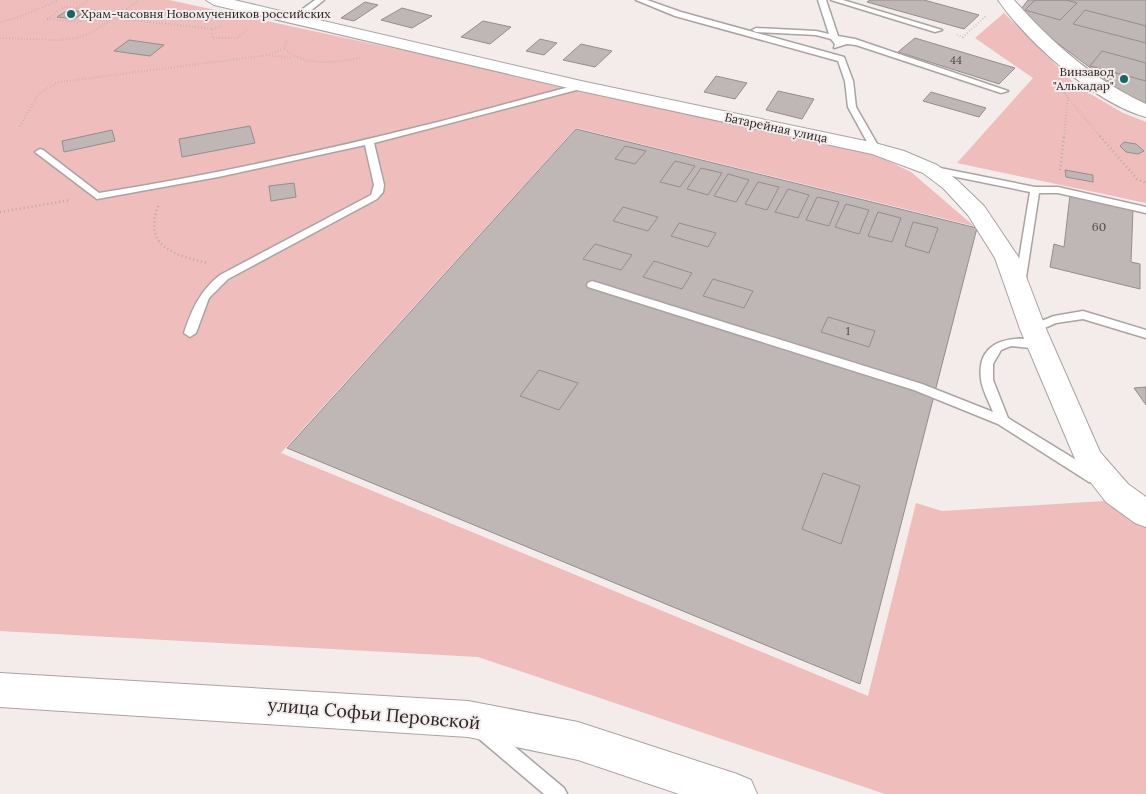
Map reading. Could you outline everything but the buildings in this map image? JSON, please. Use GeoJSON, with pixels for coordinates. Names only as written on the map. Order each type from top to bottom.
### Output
{"type":"FeatureCollection","features":[{"type":"Feature","properties":{"kind":"street","name":"Батарейная улица"},"geometry":{"type":"LineString","coordinates":[[214,0],[581,86],[875,149],[898,155],[959,180],[976,211],[1007,258],[1019,286],[1036,337],[1088,458],[1118,493],[1146,514]]}},
{"type":"Feature","properties":{"kind":"street"},"geometry":{"type":"LineString","coordinates":[[1006,0],[1026,24],[1063,58],[1109,93],[1146,111]]}},
{"type":"Feature","properties":{"kind":"street","name":"улица Софьи Перовской"},"geometry":{"type":"LineString","coordinates":[[0,690],[468,720],[578,741],[737,794]]}},
{"type":"Feature","properties":{"kind":"lane"},"geometry":{"type":"LineString","coordinates":[[296,18],[320,0]]}},
{"type":"Feature","properties":{"kind":"lane"},"geometry":{"type":"LineString","coordinates":[[640,0],[678,14],[738,29],[840,59]]}},
{"type":"Feature","properties":{"kind":"lane"},"geometry":{"type":"LineString","coordinates":[[822,0],[840,59],[849,81],[852,107],[875,149]]}},
{"type":"Feature","properties":{"kind":"lane"},"geometry":{"type":"LineString","coordinates":[[835,0],[938,30]]}},
{"type":"Feature","properties":{"kind":"lane"},"geometry":{"type":"LineString","coordinates":[[738,29],[803,32],[834,37],[858,43],[1004,91]]}},
{"type":"Feature","properties":{"kind":"lane"},"geometry":{"type":"LineString","coordinates":[[837,46],[846,42],[858,43]]}},
{"type":"Feature","properties":{"kind":"lane"},"geometry":{"type":"LineString","coordinates":[[40,152],[97,196],[171,184],[369,141],[581,86]]}},
{"type":"Feature","properties":{"kind":"lane"},"geometry":{"type":"LineString","coordinates":[[190,333],[199,303],[209,289],[237,270],[374,197],[378,192],[379,185],[369,141]]}},
{"type":"Feature","properties":{"kind":"lane"},"geometry":{"type":"LineString","coordinates":[[959,180],[1034,190],[1058,190],[1146,210]]}},
{"type":"Feature","properties":{"kind":"lane"},"geometry":{"type":"LineString","coordinates":[[1019,286],[1034,190]]}},
{"type":"Feature","properties":{"kind":"lane"},"geometry":{"type":"LineString","coordinates":[[592,284],[918,387],[1003,421],[1118,493]]}},
{"type":"Feature","properties":{"kind":"lane"},"geometry":{"type":"LineString","coordinates":[[1003,421],[986,380],[987,364],[997,347],[1010,342],[1036,337],[1054,320],[1083,315],[1146,334]]}},
{"type":"Feature","properties":{"kind":"lane"},"geometry":{"type":"LineString","coordinates":[[468,720],[558,794]]}},
{"type":"Feature","properties":{"kind":"path"},"geometry":{"type":"LineString","coordinates":[[0,22],[19,17],[59,0]]}},
{"type":"Feature","properties":{"kind":"path"},"geometry":{"type":"LineString","coordinates":[[77,8],[89,0]]}},
{"type":"Feature","properties":{"kind":"path"},"geometry":{"type":"LineString","coordinates":[[91,14],[114,18],[139,0]]}},
{"type":"Feature","properties":{"kind":"path"},"geometry":{"type":"LineString","coordinates":[[64,7],[77,8],[96,10],[80,22],[48,19],[64,7]]}},
{"type":"Feature","properties":{"kind":"path"},"geometry":{"type":"LineString","coordinates":[[938,30],[963,37],[987,14]]}},
{"type":"Feature","properties":{"kind":"path"},"geometry":{"type":"LineString","coordinates":[[85,18],[110,21]]}},
{"type":"Feature","properties":{"kind":"path"},"geometry":{"type":"LineString","coordinates":[[269,56],[284,48]]}},
{"type":"Feature","properties":{"kind":"path"},"geometry":{"type":"LineString","coordinates":[[20,126],[38,92],[45,86],[59,82],[269,56],[297,59]]}},
{"type":"Feature","properties":{"kind":"path"},"geometry":{"type":"LineString","coordinates":[[1061,91],[1137,179],[1146,183]]}},
{"type":"Feature","properties":{"kind":"path"},"geometry":{"type":"LineString","coordinates":[[1059,179],[1068,98]]}},
{"type":"Feature","properties":{"kind":"path"},"geometry":{"type":"LineString","coordinates":[[171,184],[153,216],[155,236],[166,250],[178,256],[237,270]]}},
{"type":"Feature","properties":{"kind":"path"},"geometry":{"type":"LineString","coordinates":[[0,212],[97,196]]}},
{"type":"Feature","properties":{"kind":"shaded area"},"geometry":{"type":"Polygon","coordinates":[[[0,0],[169,0],[865,150],[911,172],[974,226],[576,128],[281,453],[868,696],[916,503],[942,511],[1104,501],[1146,527],[1146,794],[885,794],[478,657],[0,631],[0,0]]]}},
{"type":"Feature","properties":{"kind":"shaded area"},"geometry":{"type":"Polygon","coordinates":[[[1004,13],[1077,86],[1123,113],[1146,122],[1146,203],[957,163],[1033,78],[975,38],[1004,13]]]}},
{"type":"Feature","properties":{"kind":"place","name":"Храм-часовня Новомучеников российских"},"geometry":{"type":"Point","coordinates":[71,14]}},
{"type":"Feature","properties":{"kind":"place","name":"Винзавод \"Алькадар\""},"geometry":{"type":"Point","coordinates":[1124,79]}}]}
